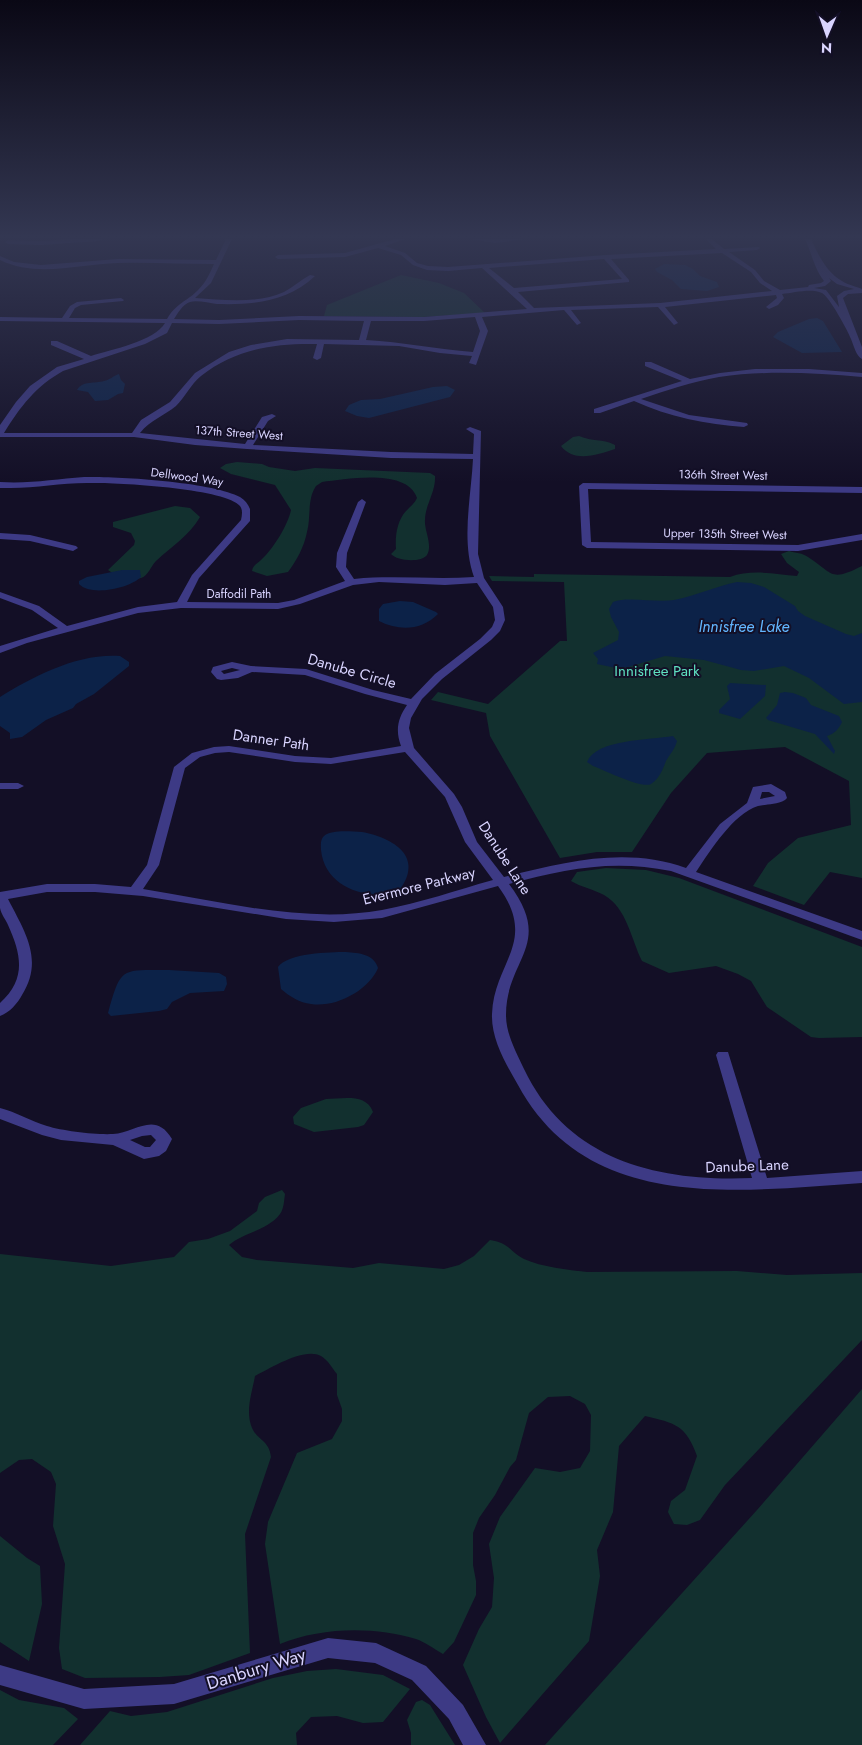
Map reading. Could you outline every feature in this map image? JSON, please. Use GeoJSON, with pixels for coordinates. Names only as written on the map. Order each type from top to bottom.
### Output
{"type":"FeatureCollection","features":[{"type":"Feature","properties":{"kind":"street"},"geometry":{"type":"LineString","coordinates":[[46,320],[170,322],[250,320]]}},
{"type":"Feature","properties":{"kind":"street"},"geometry":{"type":"LineString","coordinates":[[362,342],[368,320]]}},
{"type":"Feature","properties":{"kind":"street"},"geometry":{"type":"LineString","coordinates":[[473,362],[484,331],[481,320]]}},
{"type":"Feature","properties":{"kind":"street"},"geometry":{"type":"LineString","coordinates":[[844,320],[852,334]]}},
{"type":"Feature","properties":{"kind":"street"},"geometry":{"type":"LineString","coordinates":[[847,320],[862,357]]}},
{"type":"Feature","properties":{"kind":"street"},"geometry":{"type":"LineString","coordinates":[[0,433],[17,403],[38,382],[60,369],[152,338],[164,331],[170,322]]}},
{"type":"Feature","properties":{"kind":"street"},"geometry":{"type":"LineString","coordinates":[[316,358],[321,342]]}},
{"type":"Feature","properties":{"kind":"street"},"geometry":{"type":"LineString","coordinates":[[134,435],[144,422],[173,404],[198,375],[232,354],[251,347],[269,343],[362,342],[399,344],[440,351],[476,354]]}},
{"type":"Feature","properties":{"kind":"street"},"geometry":{"type":"LineString","coordinates":[[54,343],[91,359]]}},
{"type":"Feature","properties":{"kind":"street"},"geometry":{"type":"LineString","coordinates":[[648,364],[691,382]]}},
{"type":"Feature","properties":{"kind":"street"},"geometry":{"type":"LineString","coordinates":[[598,411],[718,375],[747,372],[862,373]]}},
{"type":"Feature","properties":{"kind":"street"},"geometry":{"type":"LineString","coordinates":[[635,399],[683,417],[711,423],[744,425]]}},
{"type":"Feature","properties":{"kind":"street"},"geometry":{"type":"LineString","coordinates":[[247,447],[265,419],[272,416]]}},
{"type":"Feature","properties":{"kind":"street"},"geometry":{"type":"LineString","coordinates":[[408,748],[403,726],[406,715],[414,703],[439,677],[486,640],[498,627],[500,614],[497,603],[480,580],[472,555],[478,433],[470,429]]}},
{"type":"Feature","properties":{"kind":"street","name":"137th Street West"},"geometry":{"type":"LineString","coordinates":[[0,433],[134,435],[195,443],[247,447],[391,455],[477,457]]}},
{"type":"Feature","properties":{"kind":"street","name":"Dellwood Way"},"geometry":{"type":"LineString","coordinates":[[0,485],[86,480],[217,491],[236,498],[246,508],[248,514],[245,521],[195,577],[181,605]]}},
{"type":"Feature","properties":{"kind":"street"},"geometry":{"type":"LineString","coordinates":[[126,494],[135,483]]}},
{"type":"Feature","properties":{"kind":"street","name":"136th Street West"},"geometry":{"type":"LineString","coordinates":[[587,545],[583,486],[862,490]]}},
{"type":"Feature","properties":{"kind":"street"},"geometry":{"type":"LineString","coordinates":[[351,582],[341,567],[342,553],[362,502]]}},
{"type":"Feature","properties":{"kind":"street"},"geometry":{"type":"LineString","coordinates":[[0,536],[30,538],[73,548]]}},
{"type":"Feature","properties":{"kind":"street","name":"Upper 135th Street West"},"geometry":{"type":"LineString","coordinates":[[587,545],[798,548],[862,537]]}},
{"type":"Feature","properties":{"kind":"street","name":"Daffodil Path"},"geometry":{"type":"LineString","coordinates":[[0,650],[23,641],[138,610],[181,605],[259,608],[278,606],[297,602],[351,582],[379,579],[444,582],[480,580]]}},
{"type":"Feature","properties":{"kind":"street"},"geometry":{"type":"LineString","coordinates":[[0,595],[33,606],[51,617],[65,629]]}},
{"type":"Feature","properties":{"kind":"street","name":"Danube Circle"},"geometry":{"type":"LineString","coordinates":[[252,669],[291,670],[319,675],[369,692],[414,703]]}},
{"type":"Feature","properties":{"kind":"street","name":"Danube Lane"},"geometry":{"type":"LineString","coordinates":[[408,748],[450,796],[469,838],[518,909],[524,931],[522,946],[499,1003],[500,1026],[528,1094],[543,1114],[563,1134],[587,1150],[616,1165],[647,1175],[697,1184],[761,1183],[862,1177]]}},
{"type":"Feature","properties":{"kind":"street","name":"Danner Path"},"geometry":{"type":"LineString","coordinates":[[134,893],[153,865],[180,767],[192,757],[209,750],[229,749],[295,759],[331,761],[408,748]]}},
{"type":"Feature","properties":{"kind":"street"},"geometry":{"type":"LineString","coordinates":[[0,786],[18,786]]}},
{"type":"Feature","properties":{"kind":"street"},"geometry":{"type":"LineString","coordinates":[[689,873],[719,829],[752,804]]}},
{"type":"Feature","properties":{"kind":"street","name":"Evermore Parkway"},"geometry":{"type":"LineString","coordinates":[[0,896],[27,890],[67,886],[93,887],[304,916],[343,918],[382,914],[575,863],[601,860],[641,861],[664,865],[689,873],[862,936]]}},
{"type":"Feature","properties":{"kind":"street"},"geometry":{"type":"LineString","coordinates":[[0,896],[23,943],[27,964],[26,976],[20,987],[0,1011]]}},
{"type":"Feature","properties":{"kind":"street"},"geometry":{"type":"LineString","coordinates":[[723,1055],[761,1183]]}},
{"type":"Feature","properties":{"kind":"street"},"geometry":{"type":"LineString","coordinates":[[0,1113],[42,1130],[61,1135],[115,1140]]}},
{"type":"Feature","properties":{"kind":"street","name":"Danbury Way"},"geometry":{"type":"LineString","coordinates":[[0,1675],[84,1699],[174,1694],[328,1648],[376,1653],[419,1672],[456,1712],[475,1745]]}},
{"type":"Feature","properties":{"kind":"green space"},"geometry":{"type":"Polygon","coordinates":[[[579,436],[610,443],[615,445],[615,449],[593,455],[579,456],[566,451],[561,446],[573,437],[579,436]]]}},
{"type":"Feature","properties":{"kind":"green space"},"geometry":{"type":"Polygon","coordinates":[[[237,462],[262,464],[295,471],[315,468],[430,473],[435,476],[435,482],[425,514],[429,551],[424,558],[415,560],[398,558],[391,554],[396,549],[396,534],[400,519],[417,498],[411,489],[401,482],[389,479],[346,479],[322,482],[316,486],[311,497],[308,527],[304,543],[288,572],[267,576],[252,571],[254,566],[266,555],[280,536],[291,510],[275,485],[231,474],[220,468],[226,464],[237,462]]]}},
{"type":"Feature","properties":{"kind":"green space"},"geometry":{"type":"Polygon","coordinates":[[[175,506],[190,508],[200,517],[185,535],[156,561],[146,575],[137,579],[128,578],[108,570],[134,545],[135,541],[131,533],[113,527],[113,522],[175,506]]]}},
{"type":"Feature","properties":{"kind":"green space","name":"Innisfree Park"},"geometry":{"type":"Polygon","coordinates":[[[789,551],[806,556],[833,574],[844,574],[862,566],[862,878],[830,872],[804,905],[753,886],[768,863],[798,838],[851,825],[849,781],[785,747],[707,753],[671,793],[632,852],[597,852],[560,858],[490,736],[486,713],[431,700],[438,692],[488,704],[560,641],[567,641],[564,582],[492,581],[489,576],[534,577],[534,574],[730,577],[746,573],[772,573],[797,576],[799,572],[787,563],[781,554],[789,551]]]}},
{"type":"Feature","properties":{"kind":"green space"},"geometry":{"type":"Polygon","coordinates":[[[606,868],[646,870],[679,878],[862,947],[862,1037],[811,1037],[767,1007],[751,981],[716,966],[669,973],[642,961],[628,925],[612,901],[596,891],[571,881],[577,872],[606,868]]]}},
{"type":"Feature","properties":{"kind":"green space"},"geometry":{"type":"Polygon","coordinates":[[[353,1098],[365,1102],[373,1112],[364,1125],[358,1127],[314,1132],[294,1124],[293,1117],[301,1108],[326,1099],[353,1098]]]}},
{"type":"Feature","properties":{"kind":"green space"},"geometry":{"type":"Polygon","coordinates":[[[282,1190],[285,1194],[283,1207],[275,1220],[229,1245],[242,1257],[257,1260],[353,1268],[379,1263],[444,1269],[459,1265],[474,1256],[490,1240],[502,1243],[519,1256],[531,1262],[555,1268],[587,1272],[737,1271],[787,1275],[862,1273],[862,1340],[725,1485],[700,1520],[687,1525],[674,1524],[668,1512],[671,1501],[685,1490],[697,1456],[688,1438],[678,1427],[645,1416],[619,1446],[613,1512],[597,1550],[600,1576],[589,1641],[500,1743],[486,1717],[463,1665],[479,1629],[492,1607],[494,1578],[489,1544],[500,1517],[535,1468],[560,1472],[580,1468],[590,1451],[591,1415],[585,1404],[570,1396],[548,1397],[529,1413],[516,1460],[479,1518],[473,1533],[473,1565],[476,1595],[454,1642],[443,1654],[416,1639],[365,1630],[313,1634],[280,1644],[265,1544],[268,1522],[297,1453],[332,1439],[342,1421],[342,1409],[337,1395],[337,1374],[321,1356],[306,1354],[278,1364],[255,1376],[251,1395],[250,1422],[254,1432],[268,1447],[271,1457],[245,1534],[250,1653],[189,1675],[85,1678],[62,1669],[59,1648],[65,1564],[53,1526],[56,1484],[51,1472],[32,1459],[19,1460],[0,1473],[0,1254],[111,1266],[174,1257],[189,1242],[208,1239],[230,1231],[257,1211],[259,1203],[265,1197],[282,1190]]]}},
{"type":"Feature","properties":{"kind":"green space"},"geometry":{"type":"Polygon","coordinates":[[[862,1389],[862,1745],[545,1745],[757,1510],[862,1389]]]}},
{"type":"Feature","properties":{"kind":"green space"},"geometry":{"type":"Polygon","coordinates":[[[0,1536],[40,1566],[42,1604],[29,1661],[0,1642],[0,1536]]]}},
{"type":"Feature","properties":{"kind":"green space"},"geometry":{"type":"Polygon","coordinates":[[[336,1669],[383,1675],[410,1689],[383,1722],[363,1723],[337,1716],[311,1717],[296,1733],[297,1745],[80,1745],[110,1711],[131,1716],[167,1712],[273,1678],[307,1671],[336,1669]]]}},
{"type":"Feature","properties":{"kind":"green space"},"geometry":{"type":"Polygon","coordinates":[[[0,1690],[19,1700],[64,1708],[78,1719],[53,1745],[0,1745],[0,1690]]]}},
{"type":"Feature","properties":{"kind":"green space"},"geometry":{"type":"Polygon","coordinates":[[[422,1700],[430,1705],[455,1745],[411,1745],[411,1733],[407,1720],[416,1702],[422,1700]]]}},
{"type":"Feature","properties":{"kind":"water"},"geometry":{"type":"Polygon","coordinates":[[[806,320],[822,320],[842,352],[802,353],[773,337],[778,332],[806,320]]]}},
{"type":"Feature","properties":{"kind":"water"},"geometry":{"type":"Polygon","coordinates":[[[119,374],[125,384],[123,393],[108,400],[95,401],[88,392],[77,390],[82,385],[101,382],[119,374]]]}},
{"type":"Feature","properties":{"kind":"water"},"geometry":{"type":"Polygon","coordinates":[[[447,386],[455,390],[450,397],[369,418],[345,411],[349,405],[361,400],[380,399],[433,387],[447,386]]]}},
{"type":"Feature","properties":{"kind":"water"},"geometry":{"type":"Polygon","coordinates":[[[122,570],[140,570],[141,577],[128,585],[110,590],[92,590],[79,584],[79,581],[87,577],[122,570]]]}},
{"type":"Feature","properties":{"kind":"water","name":"Innisfree Lake"},"geometry":{"type":"Polygon","coordinates":[[[737,582],[751,583],[764,587],[795,606],[805,616],[846,634],[854,636],[862,633],[862,702],[844,704],[809,678],[784,666],[754,671],[741,670],[704,660],[665,656],[628,667],[616,668],[597,664],[598,659],[593,653],[618,640],[619,632],[609,609],[613,602],[619,600],[674,600],[737,582]]]}},
{"type":"Feature","properties":{"kind":"water"},"geometry":{"type":"Polygon","coordinates":[[[400,601],[413,602],[438,614],[424,624],[410,628],[394,627],[379,621],[379,609],[383,604],[400,601]]]}},
{"type":"Feature","properties":{"kind":"water"},"geometry":{"type":"Polygon","coordinates":[[[120,656],[129,662],[129,666],[73,708],[46,720],[22,737],[10,739],[10,733],[0,726],[0,697],[13,689],[42,674],[73,662],[88,658],[120,656]]]}},
{"type":"Feature","properties":{"kind":"water"},"geometry":{"type":"Polygon","coordinates":[[[730,683],[766,685],[765,696],[740,719],[719,713],[719,710],[730,699],[727,686],[730,683]]]}},
{"type":"Feature","properties":{"kind":"water"},"geometry":{"type":"Polygon","coordinates":[[[785,692],[806,698],[811,705],[839,716],[842,722],[841,725],[834,733],[827,736],[835,751],[834,754],[815,734],[766,718],[777,705],[780,693],[785,692]]]}},
{"type":"Feature","properties":{"kind":"water"},"geometry":{"type":"Polygon","coordinates":[[[673,736],[677,741],[675,747],[658,777],[651,784],[646,785],[632,782],[587,762],[592,754],[612,745],[673,736]]]}},
{"type":"Feature","properties":{"kind":"water"},"geometry":{"type":"Polygon","coordinates":[[[337,832],[362,832],[385,839],[395,844],[402,851],[407,859],[409,868],[406,879],[399,891],[387,894],[361,892],[339,882],[330,874],[324,863],[321,850],[324,836],[337,832]]]}},
{"type":"Feature","properties":{"kind":"water"},"geometry":{"type":"Polygon","coordinates":[[[346,952],[370,957],[378,968],[374,976],[351,996],[321,1005],[311,1004],[295,999],[281,989],[278,967],[283,962],[310,954],[346,952]]]}},
{"type":"Feature","properties":{"kind":"water"},"geometry":{"type":"Polygon","coordinates":[[[141,970],[219,973],[226,977],[227,984],[224,991],[190,993],[172,1002],[167,1009],[159,1011],[111,1016],[108,1013],[116,986],[125,974],[141,970]]]}}]}
